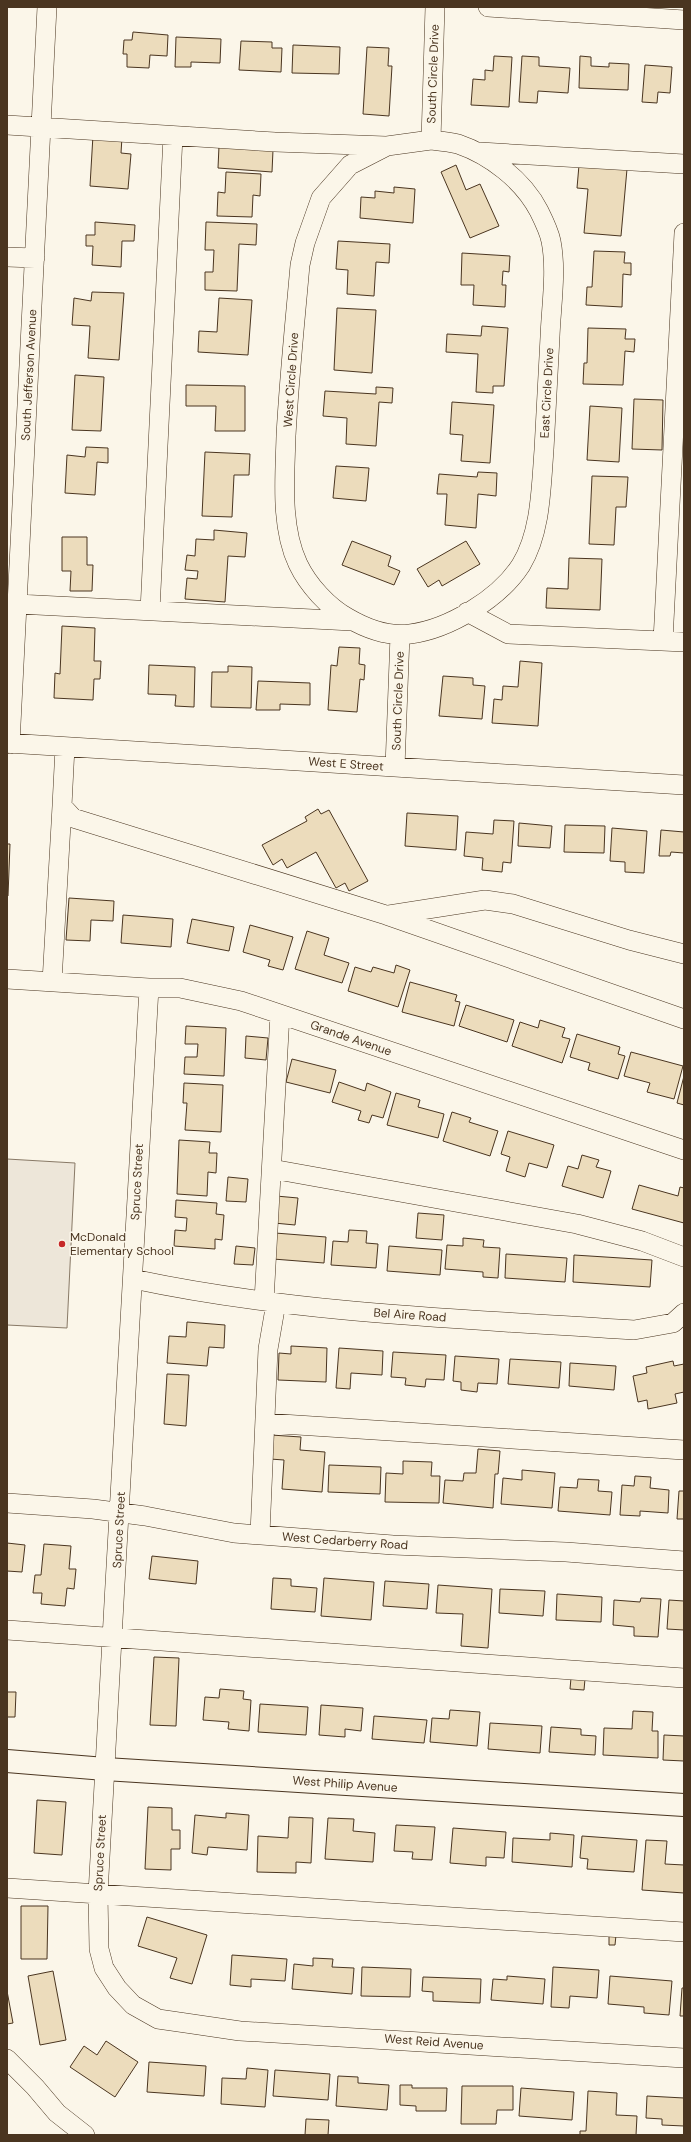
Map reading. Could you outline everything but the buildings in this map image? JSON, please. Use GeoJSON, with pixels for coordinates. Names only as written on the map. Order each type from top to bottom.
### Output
{"type":"FeatureCollection","features":[{"type":"Feature","properties":{"kind":"main road","name":"West Philip Avenue"},"geometry":{"type":"LineString","coordinates":[[7,1761],[105,1769],[684,1805]]}},
{"type":"Feature","properties":{"kind":"street","name":"South Jefferson Avenue"},"geometry":{"type":"LineString","coordinates":[[8,744],[17,604],[14,522],[35,258],[47,7]]}},
{"type":"Feature","properties":{"kind":"street","name":"South Circle Drive"},"geometry":{"type":"LineString","coordinates":[[431,140],[435,7]]}},
{"type":"Feature","properties":{"kind":"street"},"geometry":{"type":"LineString","coordinates":[[488,7],[684,20]]}},
{"type":"Feature","properties":{"kind":"street"},"geometry":{"type":"LineString","coordinates":[[7,125],[275,142],[387,146]]}},
{"type":"Feature","properties":{"kind":"street"},"geometry":{"type":"LineString","coordinates":[[150,611],[173,136]]}},
{"type":"Feature","properties":{"kind":"street","name":"West Circle Drive"},"geometry":{"type":"LineString","coordinates":[[400,635],[366,628],[338,613],[313,587],[298,563],[287,525],[284,494],[288,403],[300,265],[305,243],[321,198],[350,165],[387,146],[431,140]]}},
{"type":"Feature","properties":{"kind":"street","name":"East Circle Drive"},"geometry":{"type":"LineString","coordinates":[[400,635],[429,632],[467,612],[499,593],[521,564],[536,528],[547,409],[553,271],[551,240],[540,212],[528,192],[505,169],[457,144],[431,140]]}},
{"type":"Feature","properties":{"kind":"street"},"geometry":{"type":"LineString","coordinates":[[474,152],[684,164]]}},
{"type":"Feature","properties":{"kind":"street"},"geometry":{"type":"LineString","coordinates":[[663,641],[684,232]]}},
{"type":"Feature","properties":{"kind":"street"},"geometry":{"type":"LineString","coordinates":[[7,257],[35,258]]}},
{"type":"Feature","properties":{"kind":"street"},"geometry":{"type":"LineString","coordinates":[[17,604],[354,621]]}},
{"type":"Feature","properties":{"kind":"street"},"geometry":{"type":"LineString","coordinates":[[467,612],[508,634],[684,642]]}},
{"type":"Feature","properties":{"kind":"street","name":"South Circle Drive"},"geometry":{"type":"LineString","coordinates":[[395,768],[400,635]]}},
{"type":"Feature","properties":{"kind":"street","name":"West E Street"},"geometry":{"type":"LineString","coordinates":[[8,744],[684,786]]}},
{"type":"Feature","properties":{"kind":"street"},"geometry":{"type":"LineString","coordinates":[[52,982],[65,747]]}},
{"type":"Feature","properties":{"kind":"street"},"geometry":{"type":"LineString","coordinates":[[62,806],[73,818],[386,916],[684,1019]]}},
{"type":"Feature","properties":{"kind":"street"},"geometry":{"type":"LineString","coordinates":[[386,916],[485,900],[513,904],[629,940],[684,954]]}},
{"type":"Feature","properties":{"kind":"street","name":"Grande Avenue"},"geometry":{"type":"LineString","coordinates":[[7,979],[149,988],[180,988],[241,1000],[684,1150]]}},
{"type":"Feature","properties":{"kind":"street","name":"Spruce Street"},"geometry":{"type":"LineString","coordinates":[[149,988],[98,1894],[99,1949],[104,1968],[117,1988],[133,2005],[158,2019],[184,2023]]}},
{"type":"Feature","properties":{"kind":"street"},"geometry":{"type":"LineString","coordinates":[[260,1534],[266,1423],[270,1302],[272,1169],[280,1014]]}},
{"type":"Feature","properties":{"kind":"street"},"geometry":{"type":"LineString","coordinates":[[272,1169],[577,1224],[642,1241],[684,1258]]}},
{"type":"Feature","properties":{"kind":"street","name":"Bel Aire Road"},"geometry":{"type":"LineString","coordinates":[[133,1279],[186,1290],[323,1309],[634,1330],[673,1324],[684,1313]]}},
{"type":"Feature","properties":{"kind":"street"},"geometry":{"type":"LineString","coordinates":[[266,1423],[684,1450]]}},
{"type":"Feature","properties":{"kind":"street","name":"West Cedarberry Road"},"geometry":{"type":"LineString","coordinates":[[7,1503],[120,1512],[234,1533],[393,1545],[566,1552],[684,1562]]}},
{"type":"Feature","properties":{"kind":"street"},"geometry":{"type":"LineString","coordinates":[[7,1630],[113,1639],[684,1678]]}},
{"type":"Feature","properties":{"kind":"street"},"geometry":{"type":"LineString","coordinates":[[7,1888],[684,1932]]}},
{"type":"Feature","properties":{"kind":"street","name":"West Reid Avenue"},"geometry":{"type":"LineString","coordinates":[[184,2023],[240,2031],[684,2058]]}},
{"type":"Feature","properties":{"kind":"street"},"geometry":{"type":"LineString","coordinates":[[7,2060],[35,2087],[57,2114],[85,2135]]}},
{"type":"Feature","properties":{"kind":"shaded area"},"geometry":{"type":"Polygon","coordinates":[[[7,1159],[75,1163],[67,1328],[7,1325],[7,1159]]]}},
{"type":"Feature","properties":{"kind":"place","name":"McDonald Elementary School"},"geometry":{"type":"Point","coordinates":[62,1244]}}]}
